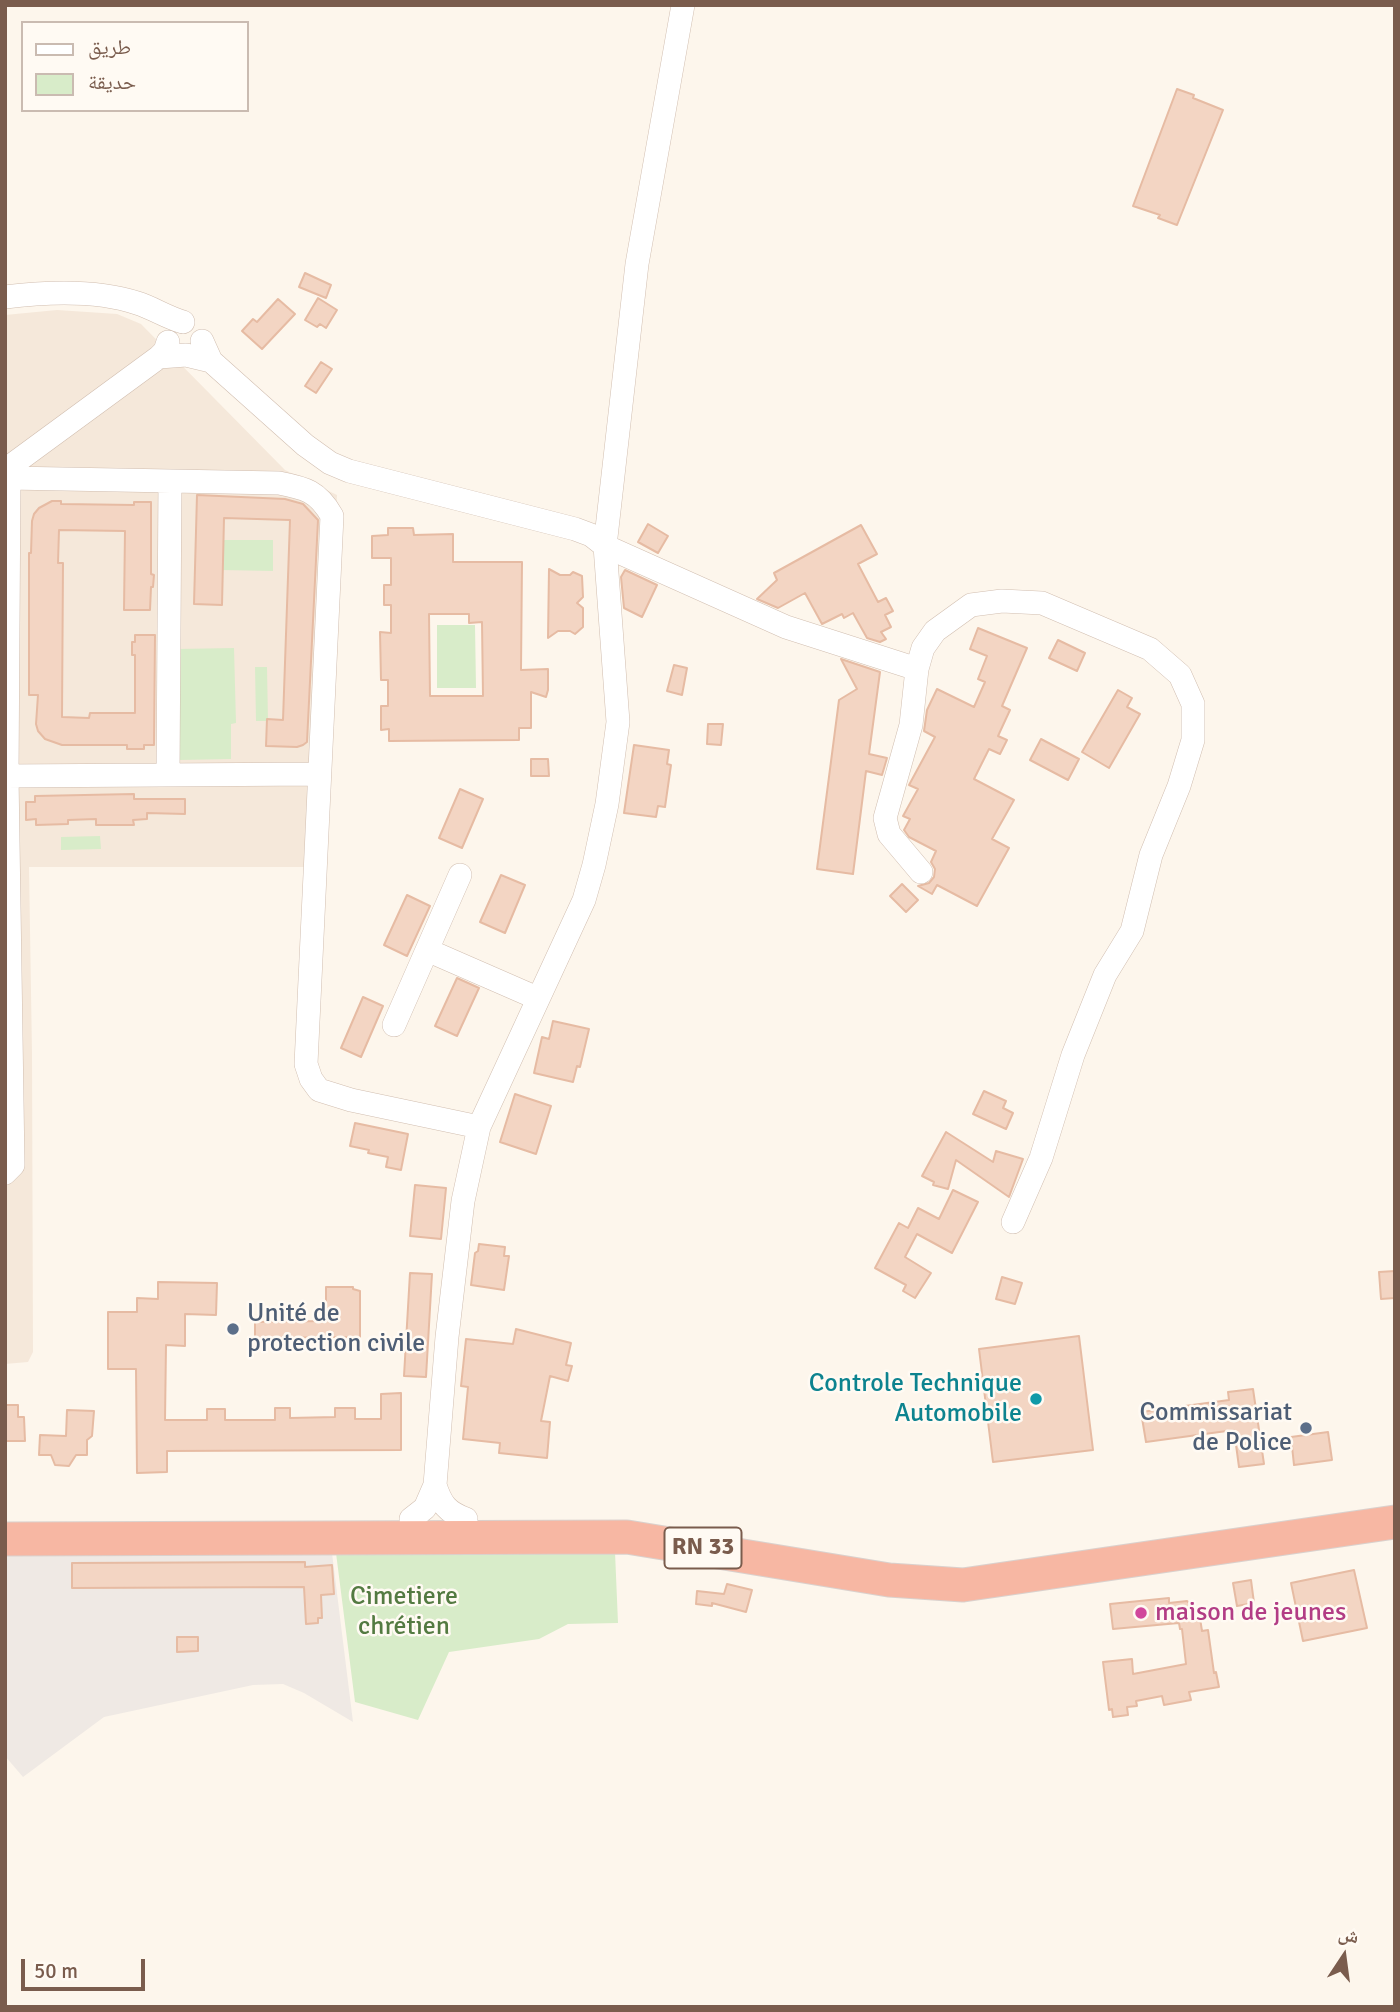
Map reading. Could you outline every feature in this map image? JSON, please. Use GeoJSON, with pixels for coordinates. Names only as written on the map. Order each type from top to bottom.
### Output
{"type":"FeatureCollection","features":[{"type":"Feature","properties":{"kind":"highway","name":"RN 33"},"geometry":{"type":"LineString","coordinates":[[5,1521],[625,1520],[903,1565],[940,1568],[980,1566],[1395,1508]]}},
{"type":"Feature","properties":{"kind":"highway","name":"RN 33"},"geometry":{"type":"LineString","coordinates":[[5,1539],[627,1537],[890,1580],[963,1585],[1395,1522]]}},
{"type":"Feature","properties":{"kind":"street"},"geometry":{"type":"LineString","coordinates":[[411,1520],[425,1508],[435,1485],[447,1338],[463,1201],[479,1127],[584,900],[613,771],[618,722],[605,546],[636,264],[683,5]]}},
{"type":"Feature","properties":{"kind":"street"},"geometry":{"type":"LineString","coordinates":[[5,297],[57,294],[121,298],[140,303],[157,313],[182,345],[304,445],[330,463],[349,471],[575,529],[591,535],[605,546],[786,627],[918,669]]}},
{"type":"Feature","properties":{"kind":"street"},"geometry":{"type":"LineString","coordinates":[[8,472],[182,345]]}},
{"type":"Feature","properties":{"kind":"street"},"geometry":{"type":"LineString","coordinates":[[8,472],[170,481],[279,483],[303,487],[323,500],[332,516],[306,1064],[311,1079],[319,1090],[334,1096],[479,1127]]}},
{"type":"Feature","properties":{"kind":"street"},"geometry":{"type":"LineString","coordinates":[[5,1173],[13,1165],[6,776],[8,472]]}},
{"type":"Feature","properties":{"kind":"street"},"geometry":{"type":"LineString","coordinates":[[168,775],[170,481]]}},
{"type":"Feature","properties":{"kind":"street"},"geometry":{"type":"LineString","coordinates":[[921,872],[889,834],[885,818],[911,725],[923,648],[935,631],[971,605],[1002,601],[1042,603],[1150,649],[1180,675],[1193,704],[1193,740],[1179,786],[1151,855],[1132,931],[1105,975],[1073,1055],[1041,1158],[1013,1222]]}},
{"type":"Feature","properties":{"kind":"street"},"geometry":{"type":"LineString","coordinates":[[6,776],[319,774]]}},
{"type":"Feature","properties":{"kind":"street"},"geometry":{"type":"LineString","coordinates":[[394,1025],[460,875]]}},
{"type":"Feature","properties":{"kind":"street"},"geometry":{"type":"LineString","coordinates":[[427,950],[537,998]]}},
{"type":"Feature","properties":{"kind":"street"},"geometry":{"type":"LineString","coordinates":[[435,1485],[445,1508],[466,1520]]}},
{"type":"Feature","properties":{"kind":"shaded area"},"geometry":{"type":"Polygon","coordinates":[[[57,310],[117,314],[141,324],[285,470],[337,495],[323,867],[29,867],[33,1352],[28,1362],[5,1364],[5,315],[57,310]]]}},
{"type":"Feature","properties":{"kind":"shaded area"},"geometry":{"type":"Polygon","coordinates":[[[332,1553],[353,1722],[304,1693],[283,1684],[253,1685],[104,1717],[23,1777],[5,1756],[5,1554],[332,1553]]]}},
{"type":"Feature","properties":{"kind":"green space"},"geometry":{"type":"Polygon","coordinates":[[[221,540],[273,540],[273,571],[221,570],[221,540]]]}},
{"type":"Feature","properties":{"kind":"green space"},"geometry":{"type":"Polygon","coordinates":[[[437,625],[475,625],[476,688],[437,688],[437,625]]]}},
{"type":"Feature","properties":{"kind":"green space"},"geometry":{"type":"Polygon","coordinates":[[[234,648],[236,723],[231,724],[231,759],[179,760],[177,649],[234,648]]]}},
{"type":"Feature","properties":{"kind":"green space"},"geometry":{"type":"Polygon","coordinates":[[[255,667],[267,667],[268,721],[256,721],[255,667]]]}},
{"type":"Feature","properties":{"kind":"green space"},"geometry":{"type":"Polygon","coordinates":[[[100,836],[101,849],[61,850],[61,837],[100,836]]]}},
{"type":"Feature","properties":{"kind":"green space","name":"Cimetiere chrétien"},"geometry":{"type":"Polygon","coordinates":[[[615,1552],[618,1623],[568,1624],[539,1639],[449,1652],[418,1720],[355,1702],[336,1553],[615,1552]]]}},
{"type":"Feature","properties":{"kind":"building"},"geometry":{"type":"Polygon","coordinates":[[[1177,89],[1223,110],[1177,225],[1158,218],[1160,215],[1133,206],[1177,89]]]}},
{"type":"Feature","properties":{"kind":"building"},"geometry":{"type":"Polygon","coordinates":[[[305,273],[331,285],[326,298],[299,287],[305,273]]]}},
{"type":"Feature","properties":{"kind":"building"},"geometry":{"type":"Polygon","coordinates":[[[318,298],[337,310],[326,328],[320,324],[317,327],[305,320],[318,298]]]}},
{"type":"Feature","properties":{"kind":"building"},"geometry":{"type":"Polygon","coordinates":[[[278,299],[295,314],[262,349],[242,331],[253,319],[257,322],[278,299]]]}},
{"type":"Feature","properties":{"kind":"building"},"geometry":{"type":"Polygon","coordinates":[[[321,362],[332,369],[316,393],[305,386],[321,362]]]}},
{"type":"Feature","properties":{"kind":"building"},"geometry":{"type":"Polygon","coordinates":[[[197,495],[285,499],[303,504],[318,520],[307,742],[303,745],[266,746],[267,719],[283,720],[290,520],[224,518],[222,605],[194,604],[197,495]]]}},
{"type":"Feature","properties":{"kind":"building"},"geometry":{"type":"Polygon","coordinates":[[[52,501],[61,501],[61,504],[134,505],[134,502],[151,502],[151,574],[154,575],[150,610],[124,610],[125,531],[59,530],[58,563],[63,563],[62,717],[89,718],[90,713],[135,713],[135,655],[132,655],[132,642],[135,642],[135,635],[155,635],[154,745],[144,745],[144,749],[127,749],[127,745],[62,745],[45,739],[38,731],[38,695],[29,695],[29,553],[34,514],[52,501]]]}},
{"type":"Feature","properties":{"kind":"building"},"geometry":{"type":"Polygon","coordinates":[[[648,524],[668,536],[658,553],[638,542],[648,524]]]}},
{"type":"Feature","properties":{"kind":"building"},"geometry":{"type":"Polygon","coordinates":[[[861,525],[877,554],[858,564],[878,602],[886,598],[893,611],[885,615],[891,627],[881,632],[886,639],[880,642],[867,638],[853,613],[844,618],[842,614],[822,624],[805,593],[778,608],[757,599],[777,580],[774,573],[861,525]]]}},
{"type":"Feature","properties":{"kind":"building"},"geometry":{"type":"Polygon","coordinates":[[[388,528],[413,528],[414,535],[453,534],[453,562],[522,562],[521,670],[548,669],[548,690],[546,697],[531,692],[531,728],[519,728],[519,740],[389,741],[389,729],[381,730],[381,706],[388,706],[388,680],[381,680],[380,632],[391,633],[391,605],[384,605],[384,585],[391,585],[391,558],[372,558],[372,536],[388,535],[388,528]],[[429,614],[430,696],[483,696],[482,622],[469,623],[469,614],[429,614]]]}},
{"type":"Feature","properties":{"kind":"building"},"geometry":{"type":"Polygon","coordinates":[[[549,569],[560,575],[570,575],[573,572],[582,576],[583,597],[577,603],[583,608],[583,627],[575,634],[558,631],[548,638],[549,569]]]}},
{"type":"Feature","properties":{"kind":"building"},"geometry":{"type":"Polygon","coordinates":[[[625,570],[657,585],[642,617],[624,608],[621,577],[625,570]]]}},
{"type":"Feature","properties":{"kind":"building"},"geometry":{"type":"Polygon","coordinates":[[[978,628],[1027,648],[1002,706],[1010,710],[998,736],[1007,740],[1000,754],[989,749],[974,779],[1014,800],[992,839],[1009,848],[977,906],[937,885],[932,894],[918,886],[929,883],[934,877],[935,869],[931,862],[936,851],[909,837],[904,830],[910,819],[903,816],[918,789],[909,785],[935,737],[924,731],[927,710],[937,689],[974,707],[985,682],[978,679],[987,656],[970,649],[978,628]]]}},
{"type":"Feature","properties":{"kind":"building"},"geometry":{"type":"Polygon","coordinates":[[[1058,640],[1085,653],[1077,671],[1049,658],[1058,640]]]}},
{"type":"Feature","properties":{"kind":"building"},"geometry":{"type":"Polygon","coordinates":[[[841,659],[880,672],[869,754],[887,758],[882,775],[866,771],[853,874],[817,869],[839,700],[857,689],[841,659]]]}},
{"type":"Feature","properties":{"kind":"building"},"geometry":{"type":"Polygon","coordinates":[[[674,665],[687,668],[682,695],[667,691],[674,665]]]}},
{"type":"Feature","properties":{"kind":"building"},"geometry":{"type":"Polygon","coordinates":[[[1118,690],[1132,698],[1127,707],[1140,714],[1109,768],[1082,752],[1118,690]]]}},
{"type":"Feature","properties":{"kind":"building"},"geometry":{"type":"Polygon","coordinates":[[[708,724],[723,724],[721,745],[707,744],[708,724]]]}},
{"type":"Feature","properties":{"kind":"building"},"geometry":{"type":"Polygon","coordinates":[[[1041,739],[1079,759],[1068,780],[1030,760],[1041,739]]]}},
{"type":"Feature","properties":{"kind":"building"},"geometry":{"type":"Polygon","coordinates":[[[634,745],[669,750],[667,764],[671,765],[665,807],[658,806],[656,817],[624,813],[634,745]]]}},
{"type":"Feature","properties":{"kind":"building"},"geometry":{"type":"Polygon","coordinates":[[[531,759],[548,759],[549,776],[531,776],[531,759]]]}},
{"type":"Feature","properties":{"kind":"building"},"geometry":{"type":"Polygon","coordinates":[[[460,789],[483,799],[462,848],[439,838],[460,789]]]}},
{"type":"Feature","properties":{"kind":"building"},"geometry":{"type":"Polygon","coordinates":[[[134,794],[134,799],[185,799],[185,814],[147,813],[147,819],[133,820],[134,825],[96,825],[96,819],[68,820],[68,824],[36,825],[36,819],[26,820],[26,802],[35,802],[35,796],[134,794]]]}},
{"type":"Feature","properties":{"kind":"building"},"geometry":{"type":"Polygon","coordinates":[[[501,875],[525,885],[505,933],[480,922],[501,875]]]}},
{"type":"Feature","properties":{"kind":"building"},"geometry":{"type":"Polygon","coordinates":[[[902,884],[918,900],[906,912],[890,896],[902,884]]]}},
{"type":"Feature","properties":{"kind":"building"},"geometry":{"type":"Polygon","coordinates":[[[407,895],[430,906],[407,956],[384,945],[407,895]]]}},
{"type":"Feature","properties":{"kind":"building"},"geometry":{"type":"Polygon","coordinates":[[[457,978],[479,988],[457,1036],[435,1026],[457,978]]]}},
{"type":"Feature","properties":{"kind":"building"},"geometry":{"type":"Polygon","coordinates":[[[363,997],[383,1006],[361,1057],[341,1048],[363,997]]]}},
{"type":"Feature","properties":{"kind":"building"},"geometry":{"type":"Polygon","coordinates":[[[553,1021],[589,1029],[580,1067],[577,1066],[573,1082],[534,1073],[542,1037],[549,1039],[553,1021]]]}},
{"type":"Feature","properties":{"kind":"building"},"geometry":{"type":"Polygon","coordinates":[[[984,1091],[1006,1101],[1003,1108],[1013,1113],[1006,1129],[973,1114],[984,1091]]]}},
{"type":"Feature","properties":{"kind":"building"},"geometry":{"type":"Polygon","coordinates":[[[515,1094],[551,1106],[536,1154],[500,1142],[515,1094]]]}},
{"type":"Feature","properties":{"kind":"building"},"geometry":{"type":"Polygon","coordinates":[[[355,1123],[408,1134],[401,1170],[386,1167],[388,1157],[350,1146],[355,1123]]]}},
{"type":"Feature","properties":{"kind":"building"},"geometry":{"type":"Polygon","coordinates":[[[946,1132],[993,1162],[996,1151],[1023,1159],[1009,1197],[956,1160],[948,1189],[933,1185],[934,1182],[922,1176],[946,1132]]]}},
{"type":"Feature","properties":{"kind":"building"},"geometry":{"type":"Polygon","coordinates":[[[415,1185],[446,1188],[441,1239],[410,1236],[415,1185]]]}},
{"type":"Feature","properties":{"kind":"building"},"geometry":{"type":"Polygon","coordinates":[[[953,1190],[978,1202],[952,1253],[917,1234],[905,1257],[931,1273],[915,1298],[903,1291],[906,1285],[875,1268],[899,1223],[908,1228],[918,1208],[939,1219],[953,1190]]]}},
{"type":"Feature","properties":{"kind":"building"},"geometry":{"type":"Polygon","coordinates":[[[479,1244],[505,1247],[504,1256],[509,1256],[504,1290],[471,1285],[475,1253],[479,1244]]]}},
{"type":"Feature","properties":{"kind":"building"},"geometry":{"type":"Polygon","coordinates":[[[1395,1271],[1395,1298],[1381,1299],[1379,1272],[1395,1271]]]}},
{"type":"Feature","properties":{"kind":"building"},"geometry":{"type":"Polygon","coordinates":[[[410,1273],[432,1274],[426,1377],[404,1376],[410,1273]]]}},
{"type":"Feature","properties":{"kind":"building"},"geometry":{"type":"Polygon","coordinates":[[[1002,1277],[1022,1283],[1015,1304],[996,1299],[1002,1277]]]}},
{"type":"Feature","properties":{"kind":"building"},"geometry":{"type":"Polygon","coordinates":[[[158,1282],[217,1283],[216,1315],[185,1314],[185,1346],[166,1345],[165,1420],[207,1420],[207,1409],[225,1409],[225,1420],[275,1420],[275,1408],[290,1408],[290,1418],[335,1417],[335,1408],[355,1408],[355,1419],[381,1419],[381,1394],[401,1393],[401,1450],[167,1451],[167,1472],[137,1473],[136,1369],[108,1369],[108,1312],[137,1312],[137,1298],[158,1299],[158,1282]]]}},
{"type":"Feature","properties":{"kind":"building"},"geometry":{"type":"Polygon","coordinates":[[[326,1287],[353,1287],[360,1291],[360,1337],[255,1338],[255,1322],[326,1321],[326,1287]]]}},
{"type":"Feature","properties":{"kind":"building"},"geometry":{"type":"Polygon","coordinates":[[[516,1329],[571,1343],[566,1365],[572,1366],[568,1381],[550,1376],[541,1421],[550,1422],[547,1458],[499,1453],[500,1443],[463,1439],[468,1387],[461,1386],[466,1339],[513,1344],[516,1329]]]}},
{"type":"Feature","properties":{"kind":"building","name":"Controle Technique Automobile"},"geometry":{"type":"Polygon","coordinates":[[[1079,1336],[1093,1450],[993,1462],[979,1349],[1079,1336]]]}},
{"type":"Feature","properties":{"kind":"building"},"geometry":{"type":"Polygon","coordinates":[[[1253,1389],[1264,1464],[1239,1467],[1234,1430],[1146,1442],[1141,1412],[1229,1400],[1228,1392],[1253,1389]]]}},
{"type":"Feature","properties":{"kind":"building"},"geometry":{"type":"Polygon","coordinates":[[[5,1405],[18,1405],[18,1417],[24,1417],[25,1441],[5,1441],[5,1405]]]}},
{"type":"Feature","properties":{"kind":"building"},"geometry":{"type":"Polygon","coordinates":[[[67,1410],[94,1411],[92,1436],[87,1440],[87,1455],[76,1455],[69,1466],[55,1465],[51,1455],[39,1455],[40,1435],[66,1436],[67,1410]]]}},
{"type":"Feature","properties":{"kind":"building"},"geometry":{"type":"Polygon","coordinates":[[[1328,1432],[1332,1460],[1294,1465],[1291,1437],[1328,1432]]]}},
{"type":"Feature","properties":{"kind":"building"},"geometry":{"type":"Polygon","coordinates":[[[305,1562],[305,1567],[332,1565],[334,1594],[321,1595],[322,1618],[318,1618],[318,1623],[306,1624],[304,1587],[72,1588],[72,1563],[305,1562]]]}},
{"type":"Feature","properties":{"kind":"building"},"geometry":{"type":"Polygon","coordinates":[[[1354,1570],[1367,1628],[1303,1641],[1291,1583],[1354,1570]]]}},
{"type":"Feature","properties":{"kind":"building"},"geometry":{"type":"Polygon","coordinates":[[[1251,1580],[1254,1603],[1237,1606],[1233,1583],[1251,1580]]]}},
{"type":"Feature","properties":{"kind":"building"},"geometry":{"type":"Polygon","coordinates":[[[727,1584],[752,1590],[746,1612],[712,1603],[712,1606],[696,1604],[697,1591],[724,1594],[727,1584]]]}},
{"type":"Feature","properties":{"kind":"building"},"geometry":{"type":"Polygon","coordinates":[[[1169,1598],[1169,1603],[1187,1601],[1199,1612],[1202,1631],[1208,1630],[1214,1673],[1216,1672],[1219,1687],[1189,1692],[1191,1700],[1164,1705],[1162,1696],[1136,1701],[1137,1706],[1127,1707],[1128,1715],[1113,1717],[1112,1709],[1109,1710],[1103,1662],[1132,1659],[1133,1674],[1186,1664],[1179,1623],[1113,1629],[1110,1604],[1169,1598]]]}},
{"type":"Feature","properties":{"kind":"building"},"geometry":{"type":"Polygon","coordinates":[[[177,1637],[198,1637],[198,1651],[177,1652],[177,1637]]]}},
{"type":"Feature","properties":{"kind":"place","name":"Unité de protection civile"},"geometry":{"type":"Point","coordinates":[233,1329]}},
{"type":"Feature","properties":{"kind":"place","name":"Controle Technique Automobile"},"geometry":{"type":"Point","coordinates":[1036,1399]}},
{"type":"Feature","properties":{"kind":"place","name":"Commissariat de Police"},"geometry":{"type":"Point","coordinates":[1306,1428]}},
{"type":"Feature","properties":{"kind":"place","name":"maison de jeunes"},"geometry":{"type":"Point","coordinates":[1141,1613]}}]}
